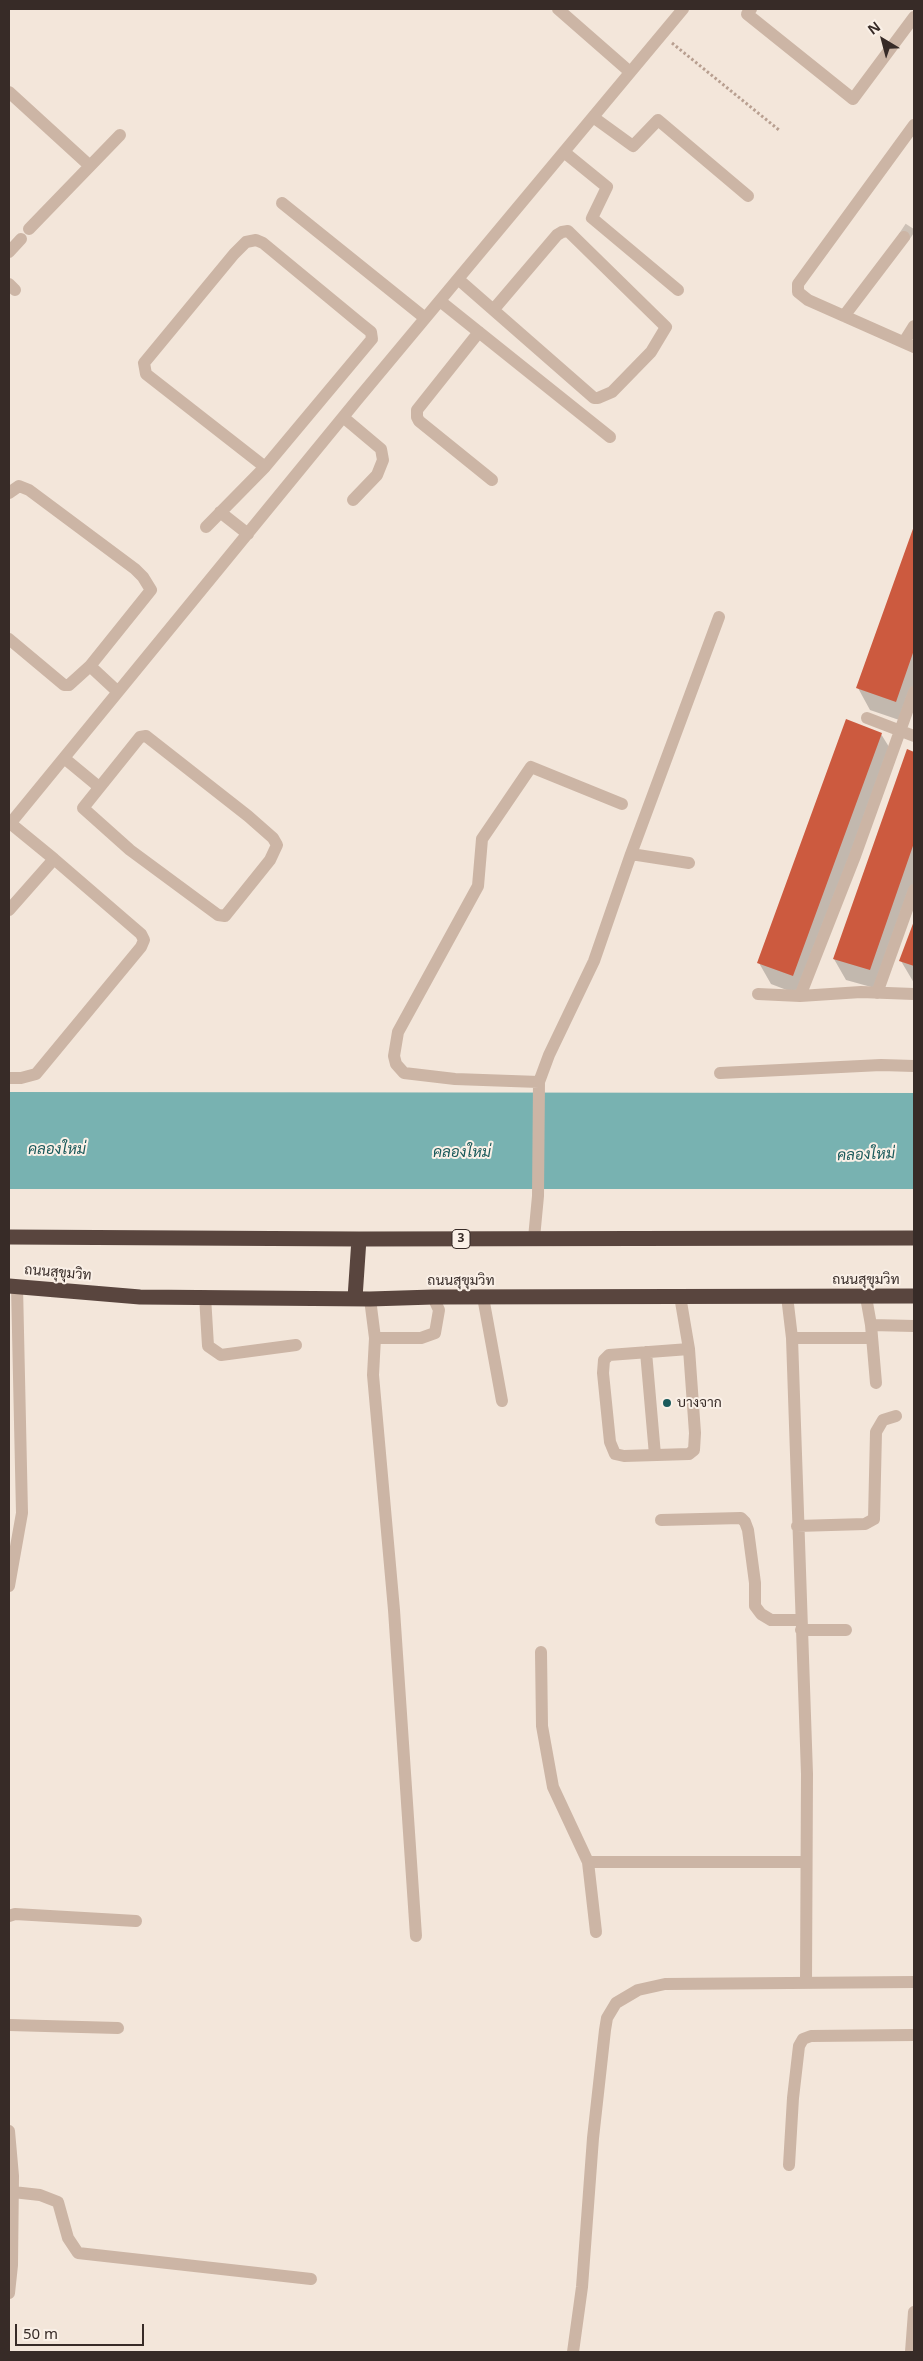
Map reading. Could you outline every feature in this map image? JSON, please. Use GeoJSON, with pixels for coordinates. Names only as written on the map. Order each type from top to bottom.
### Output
{"type":"FeatureCollection","features":[{"type":"Feature","properties":{"kind":"highway","name":"3"},"geometry":{"type":"LineString","coordinates":[[9,1237],[359,1239],[914,1238]]}},
{"type":"Feature","properties":{"kind":"highway"},"geometry":{"type":"LineString","coordinates":[[355,1298],[359,1239]]}},
{"type":"Feature","properties":{"kind":"highway","name":"ถนนสุขุมวิท"},"geometry":{"type":"LineString","coordinates":[[13,1286],[140,1297],[206,1296],[370,1299],[433,1297],[914,1296]]}},
{"type":"Feature","properties":{"kind":"street"},"geometry":{"type":"LineString","coordinates":[[558,9],[630,72]]}},
{"type":"Feature","properties":{"kind":"street"},"geometry":{"type":"LineString","coordinates":[[9,1078],[21,1078],[36,1074],[142,947],[144,940],[140,934],[54,859],[10,824],[343,417],[683,9]]}},
{"type":"Feature","properties":{"kind":"street"},"geometry":{"type":"LineString","coordinates":[[751,9],[748,14],[853,99],[914,17]]}},
{"type":"Feature","properties":{"kind":"street"},"geometry":{"type":"LineString","coordinates":[[9,92],[90,166]]}},
{"type":"Feature","properties":{"kind":"street"},"geometry":{"type":"LineString","coordinates":[[593,117],[633,146],[658,120],[748,196]]}},
{"type":"Feature","properties":{"kind":"street"},"geometry":{"type":"LineString","coordinates":[[914,125],[798,284],[798,292],[808,300],[909,344],[914,326]]}},
{"type":"Feature","properties":{"kind":"street"},"geometry":{"type":"LineString","coordinates":[[9,252],[120,135]]}},
{"type":"Feature","properties":{"kind":"street"},"geometry":{"type":"LineString","coordinates":[[564,152],[607,186],[592,218],[678,290]]}},
{"type":"Feature","properties":{"kind":"street"},"geometry":{"type":"LineString","coordinates":[[282,203],[425,318]]}},
{"type":"Feature","properties":{"kind":"street"},"geometry":{"type":"LineString","coordinates":[[458,279],[594,398],[612,392],[626,379],[651,352],[666,327],[568,232],[562,232],[557,235],[494,309]]}},
{"type":"Feature","properties":{"kind":"street"},"geometry":{"type":"LineString","coordinates":[[844,316],[904,237]]}},
{"type":"Feature","properties":{"kind":"street"},"geometry":{"type":"LineString","coordinates":[[206,527],[265,467],[372,339],[371,332],[263,243],[256,240],[246,242],[234,254],[144,363],[146,374],[265,467]]}},
{"type":"Feature","properties":{"kind":"street"},"geometry":{"type":"LineString","coordinates":[[440,300],[610,437]]}},
{"type":"Feature","properties":{"kind":"street"},"geometry":{"type":"LineString","coordinates":[[479,332],[417,410],[417,417],[419,421],[492,480]]}},
{"type":"Feature","properties":{"kind":"street"},"geometry":{"type":"LineString","coordinates":[[343,417],[381,449],[383,460],[377,475],[353,500]]}},
{"type":"Feature","properties":{"kind":"street"},"geometry":{"type":"LineString","coordinates":[[9,492],[18,486],[29,490],[135,569],[150,586],[151,590],[90,666],[69,685],[64,685],[9,639]]}},
{"type":"Feature","properties":{"kind":"street"},"geometry":{"type":"LineString","coordinates":[[220,512],[248,534]]}},
{"type":"Feature","properties":{"kind":"street"},"geometry":{"type":"LineString","coordinates":[[534,1238],[538,1196],[540,1085],[549,1055],[594,961],[631,854],[719,617]]}},
{"type":"Feature","properties":{"kind":"street"},"geometry":{"type":"LineString","coordinates":[[90,666],[118,692]]}},
{"type":"Feature","properties":{"kind":"street"},"geometry":{"type":"LineString","coordinates":[[800,996],[855,856],[914,692]]}},
{"type":"Feature","properties":{"kind":"street"},"geometry":{"type":"LineString","coordinates":[[866,718],[914,736]]}},
{"type":"Feature","properties":{"kind":"street"},"geometry":{"type":"LineString","coordinates":[[146,736],[248,816],[273,838],[277,845],[270,860],[225,916],[218,915],[130,850],[85,812],[83,808],[99,787],[140,737],[146,736]]}},
{"type":"Feature","properties":{"kind":"street"},"geometry":{"type":"LineString","coordinates":[[64,758],[99,787]]}},
{"type":"Feature","properties":{"kind":"street"},"geometry":{"type":"LineString","coordinates":[[540,1085],[404,1074],[396,1064],[394,1056],[398,1032],[478,886],[482,839],[531,767],[622,804]]}},
{"type":"Feature","properties":{"kind":"street"},"geometry":{"type":"LineString","coordinates":[[631,854],[689,863]]}},
{"type":"Feature","properties":{"kind":"street"},"geometry":{"type":"LineString","coordinates":[[9,910],[54,859]]}},
{"type":"Feature","properties":{"kind":"street"},"geometry":{"type":"LineString","coordinates":[[877,993],[914,890]]}},
{"type":"Feature","properties":{"kind":"street"},"geometry":{"type":"LineString","coordinates":[[758,994],[800,996],[877,993],[914,994]]}},
{"type":"Feature","properties":{"kind":"street"},"geometry":{"type":"LineString","coordinates":[[720,1072],[881,1065],[914,1066]]}},
{"type":"Feature","properties":{"kind":"street"},"geometry":{"type":"LineString","coordinates":[[9,1586],[22,1513],[13,1286]]}},
{"type":"Feature","properties":{"kind":"street"},"geometry":{"type":"LineString","coordinates":[[206,1296],[208,1346],[221,1355],[296,1345]]}},
{"type":"Feature","properties":{"kind":"street"},"geometry":{"type":"LineString","coordinates":[[680,1296],[689,1349],[694,1450],[689,1454],[624,1456],[616,1454],[612,1448],[603,1373],[603,1364],[609,1355],[689,1349]]}},
{"type":"Feature","properties":{"kind":"street"},"geometry":{"type":"LineString","coordinates":[[787,1296],[792,1338],[806,1774],[806,1983]]}},
{"type":"Feature","properties":{"kind":"street"},"geometry":{"type":"LineString","coordinates":[[375,1338],[421,1338],[435,1333],[439,1310],[433,1297]]}},
{"type":"Feature","properties":{"kind":"street"},"geometry":{"type":"LineString","coordinates":[[483,1297],[502,1401]]}},
{"type":"Feature","properties":{"kind":"street"},"geometry":{"type":"LineString","coordinates":[[866,1297],[872,1331],[876,1383]]}},
{"type":"Feature","properties":{"kind":"street"},"geometry":{"type":"LineString","coordinates":[[370,1299],[375,1338],[373,1375],[394,1610],[416,1936]]}},
{"type":"Feature","properties":{"kind":"street"},"geometry":{"type":"LineString","coordinates":[[792,1338],[914,1326]]}},
{"type":"Feature","properties":{"kind":"street"},"geometry":{"type":"LineString","coordinates":[[646,1352],[655,1455]]}},
{"type":"Feature","properties":{"kind":"street"},"geometry":{"type":"LineString","coordinates":[[797,1526],[865,1524],[874,1519],[876,1432],[883,1420],[896,1416]]}},
{"type":"Feature","properties":{"kind":"street"},"geometry":{"type":"LineString","coordinates":[[661,1520],[741,1518],[748,1530],[755,1582],[755,1606],[761,1614],[771,1620],[846,1630]]}},
{"type":"Feature","properties":{"kind":"street"},"geometry":{"type":"LineString","coordinates":[[541,1652],[542,1726],[553,1786],[588,1862],[596,1932]]}},
{"type":"Feature","properties":{"kind":"street"},"geometry":{"type":"LineString","coordinates":[[588,1862],[806,1862]]}},
{"type":"Feature","properties":{"kind":"street"},"geometry":{"type":"LineString","coordinates":[[9,1916],[15,1914],[136,1921]]}},
{"type":"Feature","properties":{"kind":"street"},"geometry":{"type":"LineString","coordinates":[[573,2352],[582,2287],[607,2018],[616,2003],[631,1993],[665,1984],[914,1982]]}},
{"type":"Feature","properties":{"kind":"street"},"geometry":{"type":"LineString","coordinates":[[9,2026],[118,2028]]}},
{"type":"Feature","properties":{"kind":"street"},"geometry":{"type":"LineString","coordinates":[[789,2165],[793,2098],[799,2046],[802,2039],[811,2036],[914,2035]]}},
{"type":"Feature","properties":{"kind":"street"},"geometry":{"type":"LineString","coordinates":[[9,2131],[12,2152],[13,2192],[9,2293]]}},
{"type":"Feature","properties":{"kind":"street"},"geometry":{"type":"LineString","coordinates":[[13,2192],[40,2195],[58,2202],[68,2238],[78,2253],[310,2279]]}},
{"type":"Feature","properties":{"kind":"street"},"geometry":{"type":"LineString","coordinates":[[911,2352],[914,2312]]}},
{"type":"Feature","properties":{"kind":"path"},"geometry":{"type":"LineString","coordinates":[[662,34],[779,130]]}},
{"type":"Feature","properties":{"kind":"water","name":"คลองใหม่"},"geometry":{"type":"Polygon","coordinates":[[[9,1092],[914,1093],[914,1189],[9,1189],[9,1092]]]}},
{"type":"Feature","properties":{"kind":"building"},"geometry":{"type":"Polygon","coordinates":[[[914,526],[914,650],[896,702],[856,688],[914,526]]]}},
{"type":"Feature","properties":{"kind":"building"},"geometry":{"type":"Polygon","coordinates":[[[846,719],[882,733],[793,976],[757,963],[846,719]]]}},
{"type":"Feature","properties":{"kind":"building"},"geometry":{"type":"Polygon","coordinates":[[[907,749],[914,752],[914,843],[870,970],[833,959],[907,749]]]}},
{"type":"Feature","properties":{"kind":"building"},"geometry":{"type":"Polygon","coordinates":[[[914,921],[914,966],[899,961],[914,921]]]}},
{"type":"Feature","properties":{"kind":"tunnel"},"geometry":{"type":"LineString","coordinates":[[904,237],[914,222]]}},
{"type":"Feature","properties":{"kind":"place","name":"บางจาก"},"geometry":{"type":"Point","coordinates":[667,1403]}}]}
